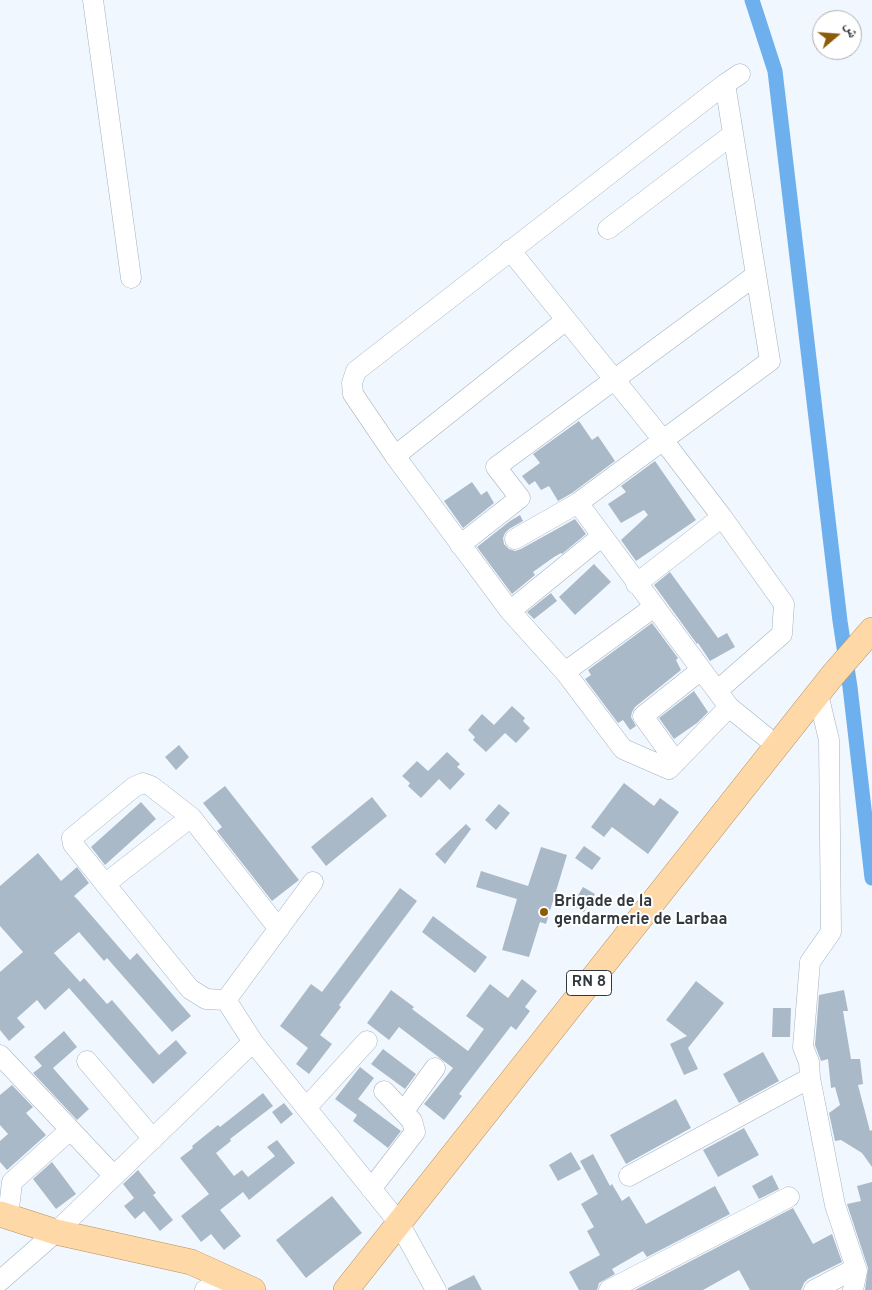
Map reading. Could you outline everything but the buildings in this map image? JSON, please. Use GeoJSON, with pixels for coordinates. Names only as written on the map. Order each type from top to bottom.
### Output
{"type":"FeatureCollection","features":[{"type":"Feature","properties":{"kind":"main road","name":"RN 8"},"geometry":{"type":"LineString","coordinates":[[346,1290],[825,685],[871,631]]}},
{"type":"Feature","properties":{"kind":"main road"},"geometry":{"type":"LineString","coordinates":[[4,1216],[56,1232],[191,1262],[253,1290]]}},
{"type":"Feature","properties":{"kind":"street"},"geometry":{"type":"LineString","coordinates":[[93,0],[131,278]]}},
{"type":"Feature","properties":{"kind":"street"},"geometry":{"type":"LineString","coordinates":[[515,539],[578,503],[770,361],[733,134],[732,79],[356,371],[352,383],[354,394],[395,456],[460,545],[510,611],[565,672],[623,749],[669,769],[729,707]]}},
{"type":"Feature","properties":{"kind":"street"},"geometry":{"type":"LineString","coordinates":[[608,229],[733,134]]}},
{"type":"Feature","properties":{"kind":"street"},"geometry":{"type":"LineString","coordinates":[[510,250],[663,440],[722,517],[784,604],[782,634],[717,691]]}},
{"type":"Feature","properties":{"kind":"street"},"geometry":{"type":"LineString","coordinates":[[460,545],[520,498],[496,467],[756,275]]}},
{"type":"Feature","properties":{"kind":"street"},"geometry":{"type":"LineString","coordinates":[[395,456],[566,320]]}},
{"type":"Feature","properties":{"kind":"street"},"geometry":{"type":"LineString","coordinates":[[578,503],[601,537],[729,707],[777,746]]}},
{"type":"Feature","properties":{"kind":"street"},"geometry":{"type":"LineString","coordinates":[[636,584],[722,517]]}},
{"type":"Feature","properties":{"kind":"street"},"geometry":{"type":"LineString","coordinates":[[510,611],[601,537]]}},
{"type":"Feature","properties":{"kind":"street"},"geometry":{"type":"LineString","coordinates":[[565,672],[654,607]]}},
{"type":"Feature","properties":{"kind":"street"},"geometry":{"type":"LineString","coordinates":[[676,762],[643,716],[701,670]]}},
{"type":"Feature","properties":{"kind":"street"},"geometry":{"type":"LineString","coordinates":[[825,685],[829,740],[831,932],[810,962],[803,1046],[810,1062],[810,1078],[835,1205],[857,1271],[853,1290]]}},
{"type":"Feature","properties":{"kind":"street"},"geometry":{"type":"LineString","coordinates":[[226,1000],[206,999],[190,989],[73,844],[72,838],[134,787],[143,783],[151,786],[191,817],[279,929]]}},
{"type":"Feature","properties":{"kind":"street"},"geometry":{"type":"LineString","coordinates":[[105,884],[191,817]]}},
{"type":"Feature","properties":{"kind":"street"},"geometry":{"type":"LineString","coordinates":[[226,1000],[313,882]]}},
{"type":"Feature","properties":{"kind":"street"},"geometry":{"type":"LineString","coordinates":[[226,1000],[253,1042],[398,1223],[436,1290]]}},
{"type":"Feature","properties":{"kind":"street"},"geometry":{"type":"LineString","coordinates":[[306,1108],[367,1041]]}},
{"type":"Feature","properties":{"kind":"street"},"geometry":{"type":"LineString","coordinates":[[0,1281],[56,1232],[253,1042]]}},
{"type":"Feature","properties":{"kind":"street"},"geometry":{"type":"LineString","coordinates":[[87,1061],[153,1139]]}},
{"type":"Feature","properties":{"kind":"street"},"geometry":{"type":"LineString","coordinates":[[2,1062],[114,1176]]}},
{"type":"Feature","properties":{"kind":"street"},"geometry":{"type":"LineString","coordinates":[[404,1112],[435,1068]]}},
{"type":"Feature","properties":{"kind":"street"},"geometry":{"type":"LineString","coordinates":[[629,1176],[810,1078]]}},
{"type":"Feature","properties":{"kind":"street"},"geometry":{"type":"LineString","coordinates":[[371,1189],[415,1132],[412,1121],[384,1091]]}},
{"type":"Feature","properties":{"kind":"street"},"geometry":{"type":"LineString","coordinates":[[4,1216],[12,1182],[70,1130]]}},
{"type":"Feature","properties":{"kind":"street"},"geometry":{"type":"LineString","coordinates":[[609,1290],[789,1197]]}},
{"type":"Feature","properties":{"kind":"street"},"geometry":{"type":"LineString","coordinates":[[814,1290],[856,1268]]}},
{"type":"Feature","properties":{"kind":"street"},"geometry":{"type":"LineString","coordinates":[[204,1290],[226,1278]]}},
{"type":"Feature","properties":{"kind":"waterway"},"geometry":{"type":"LineString","coordinates":[[752,0],[775,71],[872,878]]}},
{"type":"Feature","properties":{"kind":"place","name":"Brigade de la gendarmerie de Larbaa"},"geometry":{"type":"Point","coordinates":[544,912]}}]}
